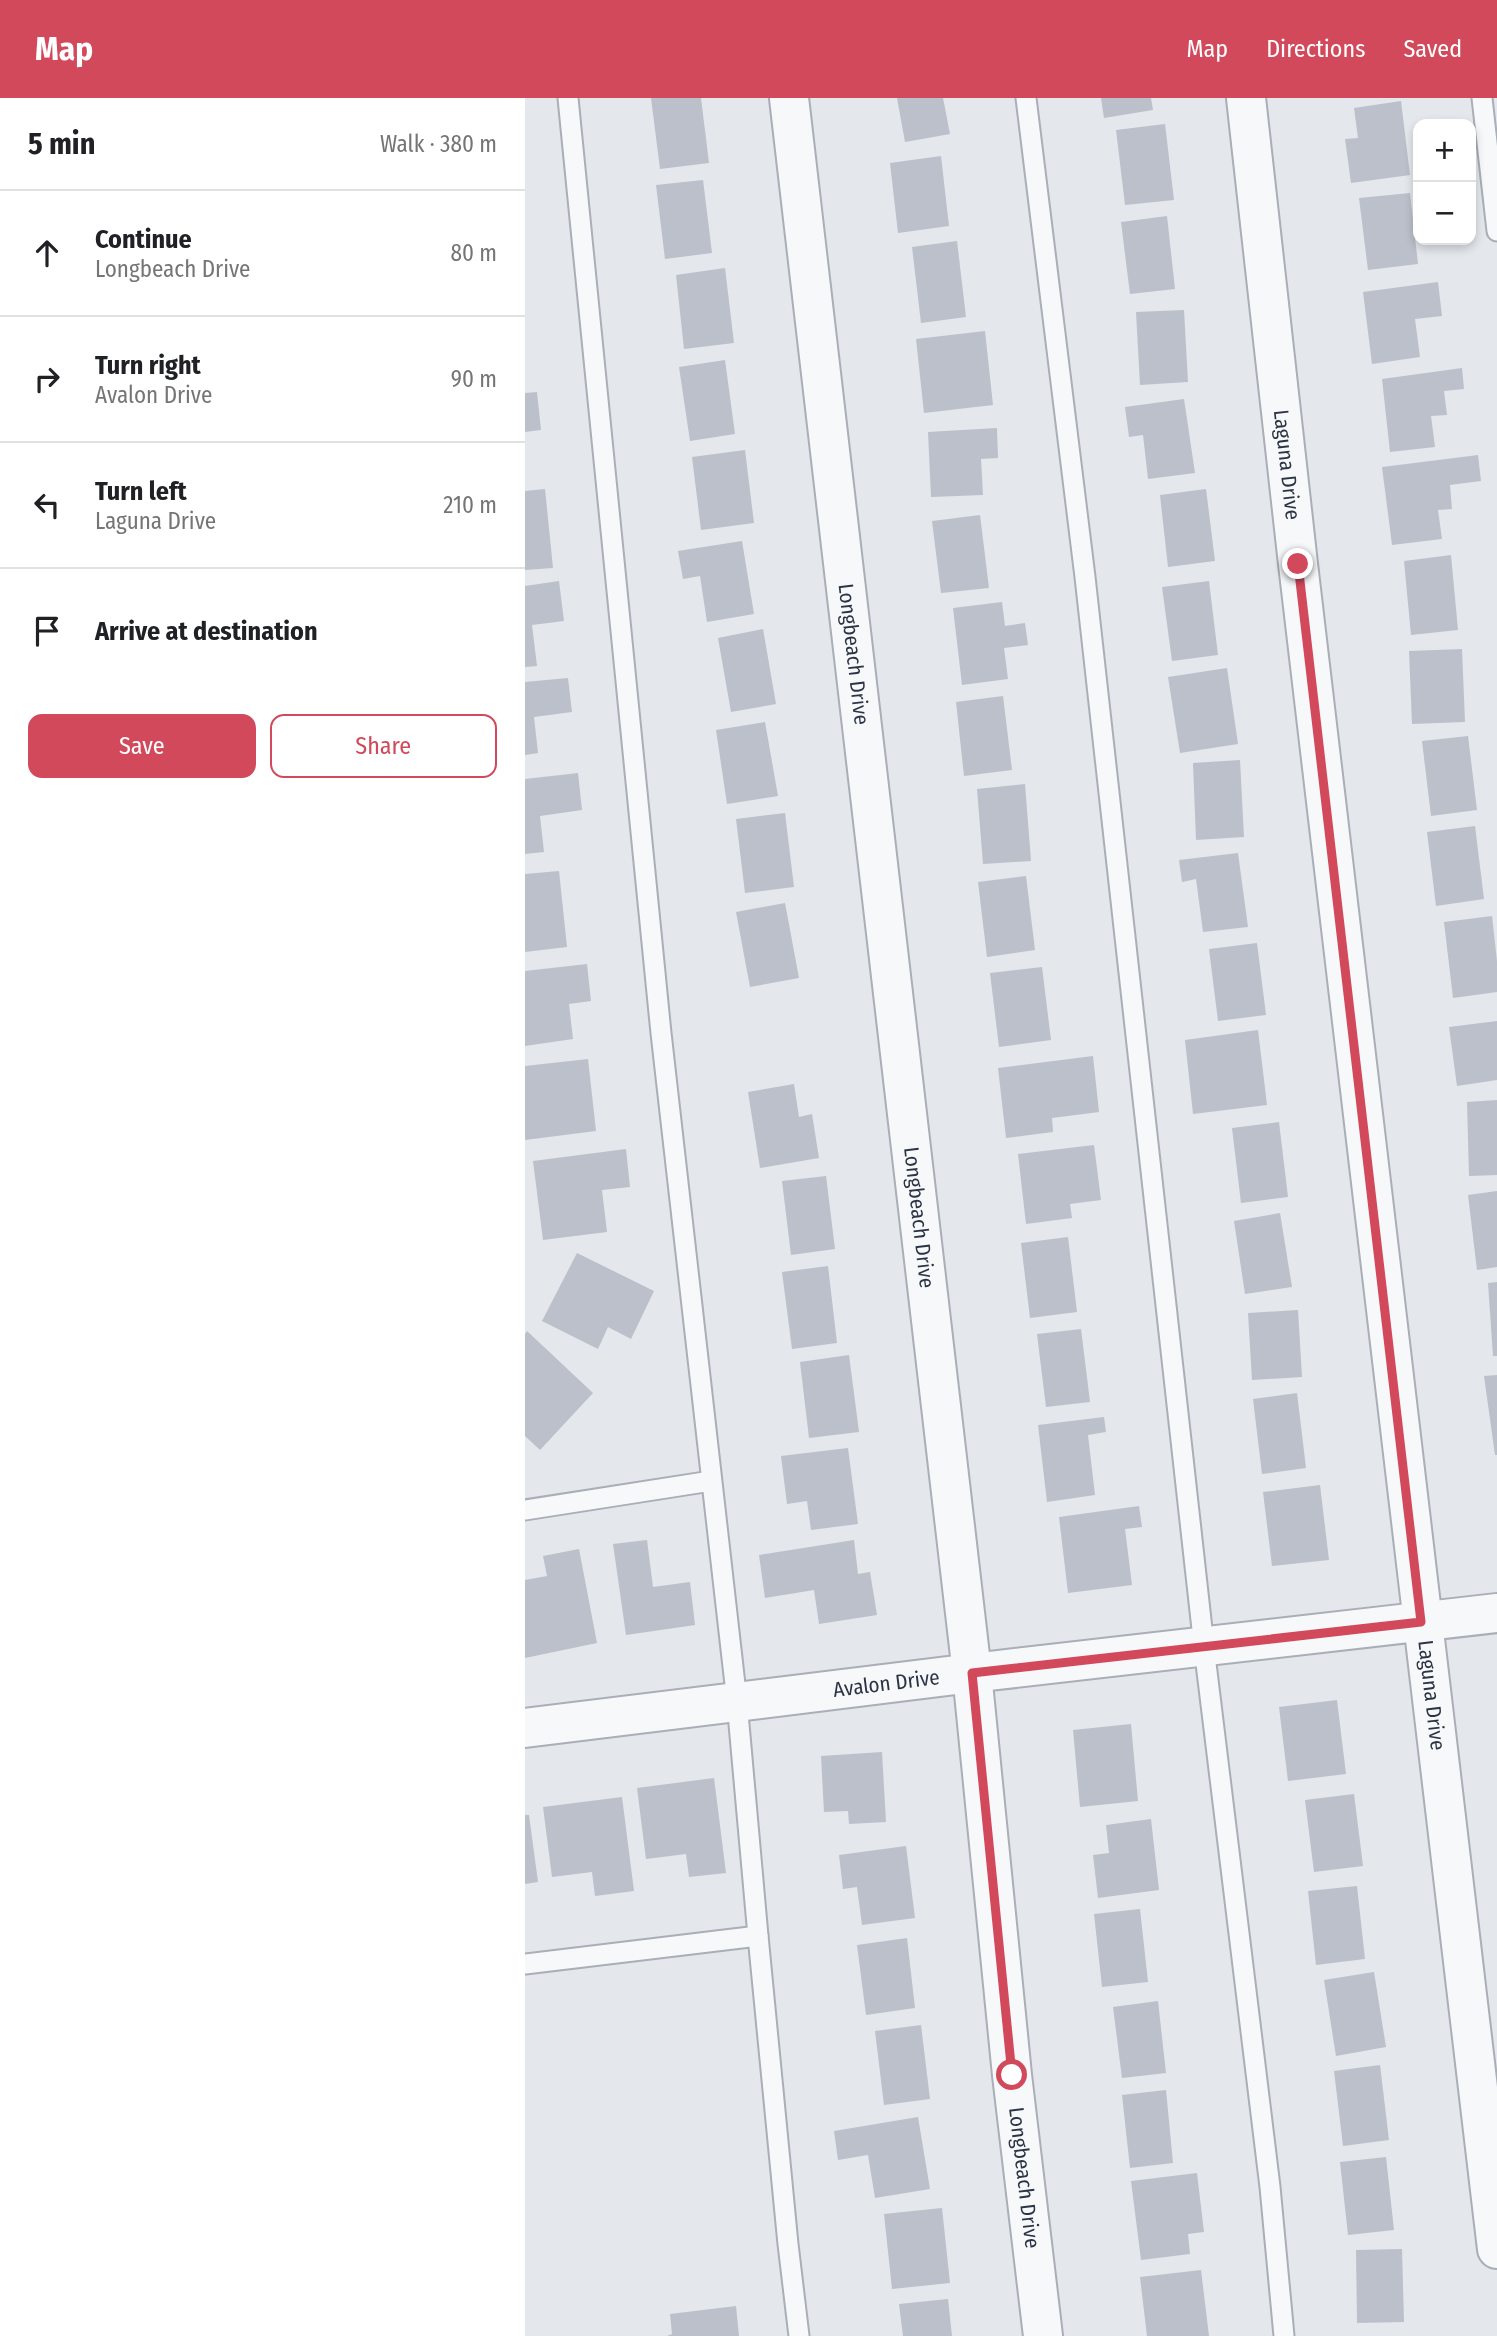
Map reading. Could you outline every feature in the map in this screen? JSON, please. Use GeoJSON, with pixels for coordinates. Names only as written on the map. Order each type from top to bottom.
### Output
{"type":"FeatureCollection","features":[{"type":"Feature","properties":{"kind":"street","name":"Longbeach Drive"},"geometry":{"type":"LineString","coordinates":[[789,98],[972,1673],[1012,2075],[1043,2336]]}},
{"type":"Feature","properties":{"kind":"street","name":"Laguna Drive"},"geometry":{"type":"LineString","coordinates":[[1247,98],[1298,564],[1497,2249]]}},
{"type":"Feature","properties":{"kind":"street","name":"Avalon Drive"},"geometry":{"type":"LineString","coordinates":[[525,1728],[972,1673],[1497,1614]]}},
{"type":"Feature","properties":{"kind":"lane"},"geometry":{"type":"LineString","coordinates":[[568,98],[661,1033],[737,1702],[799,2336]]}},
{"type":"Feature","properties":{"kind":"lane"},"geometry":{"type":"LineString","coordinates":[[1026,98],[1085,577],[1204,1647],[1268,2173],[1284,2336]]}},
{"type":"Feature","properties":{"kind":"lane"},"geometry":{"type":"LineString","coordinates":[[1482,98],[1497,231]]}},
{"type":"Feature","properties":{"kind":"lane"},"geometry":{"type":"LineString","coordinates":[[525,1510],[711,1481]]}},
{"type":"Feature","properties":{"kind":"lane"},"geometry":{"type":"LineString","coordinates":[[525,1964],[758,1936]]}},
{"type":"Feature","properties":{"kind":"building"},"geometry":{"type":"Polygon","coordinates":[[[651,98],[701,98],[709,163],[660,169],[651,98]]]}},
{"type":"Feature","properties":{"kind":"building"},"geometry":{"type":"Polygon","coordinates":[[[897,98],[943,98],[950,134],[905,142],[897,98]]]}},
{"type":"Feature","properties":{"kind":"building"},"geometry":{"type":"Polygon","coordinates":[[[1101,98],[1151,98],[1153,110],[1104,118],[1101,98]]]}},
{"type":"Feature","properties":{"kind":"building"},"geometry":{"type":"Polygon","coordinates":[[[1401,101],[1410,175],[1351,183],[1345,139],[1358,138],[1354,108],[1401,101]]]}},
{"type":"Feature","properties":{"kind":"building"},"geometry":{"type":"Polygon","coordinates":[[[1165,124],[1174,200],[1125,205],[1116,130],[1165,124]]]}},
{"type":"Feature","properties":{"kind":"building"},"geometry":{"type":"Polygon","coordinates":[[[941,156],[949,226],[898,233],[890,163],[941,156]]]}},
{"type":"Feature","properties":{"kind":"building"},"geometry":{"type":"Polygon","coordinates":[[[703,180],[712,253],[665,259],[656,185],[703,180]]]}},
{"type":"Feature","properties":{"kind":"building"},"geometry":{"type":"Polygon","coordinates":[[[1410,193],[1413,245],[1416,245],[1418,264],[1368,270],[1359,198],[1410,193]]]}},
{"type":"Feature","properties":{"kind":"building"},"geometry":{"type":"Polygon","coordinates":[[[1167,216],[1175,289],[1130,294],[1121,222],[1167,216]]]}},
{"type":"Feature","properties":{"kind":"building"},"geometry":{"type":"Polygon","coordinates":[[[957,241],[966,317],[921,323],[912,247],[957,241]]]}},
{"type":"Feature","properties":{"kind":"building"},"geometry":{"type":"Polygon","coordinates":[[[725,268],[734,343],[684,349],[676,275],[725,268]]]}},
{"type":"Feature","properties":{"kind":"building"},"geometry":{"type":"Polygon","coordinates":[[[1438,282],[1442,316],[1415,319],[1420,357],[1372,364],[1363,292],[1438,282]]]}},
{"type":"Feature","properties":{"kind":"building"},"geometry":{"type":"Polygon","coordinates":[[[1184,310],[1188,382],[1140,385],[1136,312],[1184,310]]]}},
{"type":"Feature","properties":{"kind":"building"},"geometry":{"type":"Polygon","coordinates":[[[985,331],[993,405],[924,413],[916,339],[985,331]]]}},
{"type":"Feature","properties":{"kind":"building"},"geometry":{"type":"Polygon","coordinates":[[[725,360],[735,434],[690,441],[679,367],[725,360]]]}},
{"type":"Feature","properties":{"kind":"building"},"geometry":{"type":"Polygon","coordinates":[[[1462,368],[1464,389],[1444,391],[1447,415],[1431,416],[1435,447],[1390,452],[1382,379],[1462,368]]]}},
{"type":"Feature","properties":{"kind":"building"},"geometry":{"type":"Polygon","coordinates":[[[537,392],[541,430],[525,432],[525,393],[537,392]]]}},
{"type":"Feature","properties":{"kind":"building"},"geometry":{"type":"Polygon","coordinates":[[[1184,399],[1195,473],[1148,479],[1143,435],[1129,437],[1125,407],[1184,399]]]}},
{"type":"Feature","properties":{"kind":"building"},"geometry":{"type":"Polygon","coordinates":[[[997,428],[998,458],[981,459],[983,495],[931,497],[928,432],[997,428]]]}},
{"type":"Feature","properties":{"kind":"building"},"geometry":{"type":"Polygon","coordinates":[[[745,450],[754,523],[701,530],[692,457],[745,450]]]}},
{"type":"Feature","properties":{"kind":"building"},"geometry":{"type":"Polygon","coordinates":[[[1478,455],[1481,481],[1450,485],[1452,509],[1438,510],[1442,539],[1392,545],[1382,467],[1478,455]]]}},
{"type":"Feature","properties":{"kind":"building"},"geometry":{"type":"Polygon","coordinates":[[[545,489],[553,568],[525,570],[525,491],[545,489]]]}},
{"type":"Feature","properties":{"kind":"building"},"geometry":{"type":"Polygon","coordinates":[[[1206,489],[1215,561],[1168,567],[1160,495],[1206,489]]]}},
{"type":"Feature","properties":{"kind":"building"},"geometry":{"type":"Polygon","coordinates":[[[980,515],[989,588],[941,593],[932,521],[980,515]]]}},
{"type":"Feature","properties":{"kind":"building"},"geometry":{"type":"Polygon","coordinates":[[[742,541],[754,614],[707,622],[700,576],[683,579],[678,551],[742,541]]]}},
{"type":"Feature","properties":{"kind":"building"},"geometry":{"type":"Polygon","coordinates":[[[1451,555],[1458,630],[1411,635],[1404,561],[1451,555]]]}},
{"type":"Feature","properties":{"kind":"building"},"geometry":{"type":"Polygon","coordinates":[[[559,581],[564,621],[532,625],[537,666],[525,667],[525,586],[559,581]]]}},
{"type":"Feature","properties":{"kind":"building"},"geometry":{"type":"Polygon","coordinates":[[[1209,581],[1218,655],[1172,661],[1162,587],[1209,581]]]}},
{"type":"Feature","properties":{"kind":"building"},"geometry":{"type":"Polygon","coordinates":[[[1002,602],[1005,626],[1025,623],[1028,645],[1004,648],[1008,679],[962,685],[953,608],[1002,602]]]}},
{"type":"Feature","properties":{"kind":"building"},"geometry":{"type":"Polygon","coordinates":[[[763,629],[776,704],[731,712],[718,638],[763,629]]]}},
{"type":"Feature","properties":{"kind":"building"},"geometry":{"type":"Polygon","coordinates":[[[1462,649],[1465,722],[1412,724],[1409,651],[1462,649]]]}},
{"type":"Feature","properties":{"kind":"building"},"geometry":{"type":"Polygon","coordinates":[[[1227,668],[1238,744],[1180,753],[1168,677],[1227,668]]]}},
{"type":"Feature","properties":{"kind":"building"},"geometry":{"type":"Polygon","coordinates":[[[568,678],[572,712],[534,717],[538,753],[525,755],[525,682],[568,678]]]}},
{"type":"Feature","properties":{"kind":"building"},"geometry":{"type":"Polygon","coordinates":[[[1003,696],[1012,770],[964,776],[956,702],[1003,696]]]}},
{"type":"Feature","properties":{"kind":"building"},"geometry":{"type":"Polygon","coordinates":[[[765,722],[778,796],[727,804],[716,730],[765,722]]]}},
{"type":"Feature","properties":{"kind":"building"},"geometry":{"type":"Polygon","coordinates":[[[1468,736],[1477,810],[1431,816],[1422,741],[1468,736]]]}},
{"type":"Feature","properties":{"kind":"building"},"geometry":{"type":"Polygon","coordinates":[[[1240,760],[1244,837],[1196,840],[1193,763],[1240,760]]]}},
{"type":"Feature","properties":{"kind":"building"},"geometry":{"type":"Polygon","coordinates":[[[578,773],[582,810],[540,816],[544,852],[525,854],[525,779],[578,773]]]}},
{"type":"Feature","properties":{"kind":"building"},"geometry":{"type":"Polygon","coordinates":[[[1025,784],[1031,861],[983,864],[977,789],[1025,784]]]}},
{"type":"Feature","properties":{"kind":"building"},"geometry":{"type":"Polygon","coordinates":[[[785,813],[794,887],[745,893],[736,819],[785,813]]]}},
{"type":"Feature","properties":{"kind":"building"},"geometry":{"type":"Polygon","coordinates":[[[1475,826],[1484,899],[1436,906],[1427,832],[1475,826]]]}},
{"type":"Feature","properties":{"kind":"building"},"geometry":{"type":"Polygon","coordinates":[[[1238,853],[1248,927],[1203,932],[1196,879],[1182,882],[1179,860],[1238,853]]]}},
{"type":"Feature","properties":{"kind":"building"},"geometry":{"type":"Polygon","coordinates":[[[559,871],[567,947],[525,952],[525,874],[559,871]]]}},
{"type":"Feature","properties":{"kind":"building"},"geometry":{"type":"Polygon","coordinates":[[[1026,876],[1035,950],[987,957],[978,882],[1026,876]]]}},
{"type":"Feature","properties":{"kind":"building"},"geometry":{"type":"Polygon","coordinates":[[[785,903],[799,978],[750,987],[736,912],[785,903]]]}},
{"type":"Feature","properties":{"kind":"building"},"geometry":{"type":"Polygon","coordinates":[[[1492,916],[1497,992],[1453,998],[1444,922],[1492,916]]]}},
{"type":"Feature","properties":{"kind":"building"},"geometry":{"type":"Polygon","coordinates":[[[1257,943],[1266,1015],[1218,1021],[1209,949],[1257,943]]]}},
{"type":"Feature","properties":{"kind":"building"},"geometry":{"type":"Polygon","coordinates":[[[587,964],[591,1001],[569,1004],[573,1039],[525,1046],[525,971],[587,964]]]}},
{"type":"Feature","properties":{"kind":"building"},"geometry":{"type":"Polygon","coordinates":[[[1042,967],[1051,1040],[999,1047],[990,973],[1042,967]]]}},
{"type":"Feature","properties":{"kind":"building"},"geometry":{"type":"Polygon","coordinates":[[[1497,1021],[1497,1080],[1457,1086],[1449,1027],[1497,1021]]]}},
{"type":"Feature","properties":{"kind":"building"},"geometry":{"type":"Polygon","coordinates":[[[1258,1030],[1267,1105],[1193,1114],[1185,1040],[1258,1030]]]}},
{"type":"Feature","properties":{"kind":"building"},"geometry":{"type":"Polygon","coordinates":[[[1093,1056],[1099,1112],[1052,1118],[1053,1132],[1006,1138],[998,1068],[1093,1056]]]}},
{"type":"Feature","properties":{"kind":"building"},"geometry":{"type":"Polygon","coordinates":[[[588,1059],[596,1131],[525,1140],[525,1066],[588,1059]]]}},
{"type":"Feature","properties":{"kind":"building"},"geometry":{"type":"Polygon","coordinates":[[[794,1084],[799,1117],[812,1114],[819,1158],[760,1168],[748,1092],[794,1084]]]}},
{"type":"Feature","properties":{"kind":"building"},"geometry":{"type":"Polygon","coordinates":[[[1497,1100],[1497,1175],[1469,1176],[1467,1102],[1497,1100]]]}},
{"type":"Feature","properties":{"kind":"building"},"geometry":{"type":"Polygon","coordinates":[[[1279,1122],[1288,1197],[1241,1203],[1232,1128],[1279,1122]]]}},
{"type":"Feature","properties":{"kind":"building"},"geometry":{"type":"Polygon","coordinates":[[[1094,1145],[1101,1200],[1070,1204],[1072,1218],[1026,1224],[1018,1154],[1094,1145]]]}},
{"type":"Feature","properties":{"kind":"building"},"geometry":{"type":"Polygon","coordinates":[[[626,1149],[630,1187],[602,1190],[607,1232],[543,1240],[533,1161],[626,1149]]]}},
{"type":"Feature","properties":{"kind":"building"},"geometry":{"type":"Polygon","coordinates":[[[826,1176],[835,1249],[791,1255],[782,1181],[826,1176]]]}},
{"type":"Feature","properties":{"kind":"building"},"geometry":{"type":"Polygon","coordinates":[[[1497,1191],[1497,1267],[1477,1270],[1468,1195],[1497,1191]]]}},
{"type":"Feature","properties":{"kind":"building"},"geometry":{"type":"Polygon","coordinates":[[[1280,1213],[1292,1287],[1245,1294],[1234,1221],[1280,1213]]]}},
{"type":"Feature","properties":{"kind":"building"},"geometry":{"type":"Polygon","coordinates":[[[1068,1237],[1077,1312],[1030,1318],[1021,1243],[1068,1237]]]}},
{"type":"Feature","properties":{"kind":"building"},"geometry":{"type":"Polygon","coordinates":[[[577,1253],[654,1291],[631,1339],[608,1327],[598,1349],[542,1321],[577,1253]]]}},
{"type":"Feature","properties":{"kind":"building"},"geometry":{"type":"Polygon","coordinates":[[[828,1266],[837,1343],[792,1349],[782,1272],[828,1266]]]}},
{"type":"Feature","properties":{"kind":"building"},"geometry":{"type":"Polygon","coordinates":[[[1497,1282],[1497,1356],[1493,1356],[1488,1283],[1497,1282]]]}},
{"type":"Feature","properties":{"kind":"building"},"geometry":{"type":"Polygon","coordinates":[[[1298,1310],[1302,1377],[1252,1380],[1248,1313],[1298,1310]]]}},
{"type":"Feature","properties":{"kind":"building"},"geometry":{"type":"Polygon","coordinates":[[[1081,1329],[1090,1402],[1046,1407],[1037,1334],[1081,1329]]]}},
{"type":"Feature","properties":{"kind":"building"},"geometry":{"type":"Polygon","coordinates":[[[527,1331],[593,1393],[540,1450],[525,1436],[527,1331]]]}},
{"type":"Feature","properties":{"kind":"building"},"geometry":{"type":"Polygon","coordinates":[[[849,1355],[859,1432],[809,1438],[800,1362],[849,1355]]]}},
{"type":"Feature","properties":{"kind":"building"},"geometry":{"type":"Polygon","coordinates":[[[1497,1375],[1497,1455],[1495,1455],[1484,1376],[1497,1375]]]}},
{"type":"Feature","properties":{"kind":"building"},"geometry":{"type":"Polygon","coordinates":[[[1297,1393],[1306,1468],[1262,1474],[1253,1399],[1297,1393]]]}},
{"type":"Feature","properties":{"kind":"building"},"geometry":{"type":"Polygon","coordinates":[[[1104,1417],[1106,1432],[1088,1435],[1095,1495],[1047,1502],[1038,1425],[1104,1417]]]}},
{"type":"Feature","properties":{"kind":"building"},"geometry":{"type":"Polygon","coordinates":[[[848,1448],[858,1524],[811,1530],[807,1501],[787,1504],[781,1456],[848,1448]]]}},
{"type":"Feature","properties":{"kind":"building"},"geometry":{"type":"Polygon","coordinates":[[[1320,1485],[1329,1560],[1272,1566],[1263,1492],[1320,1485]]]}},
{"type":"Feature","properties":{"kind":"building"},"geometry":{"type":"Polygon","coordinates":[[[1139,1506],[1142,1527],[1125,1529],[1132,1585],[1068,1593],[1059,1517],[1139,1506]]]}},
{"type":"Feature","properties":{"kind":"building"},"geometry":{"type":"Polygon","coordinates":[[[647,1540],[653,1587],[690,1582],[695,1625],[626,1635],[613,1544],[647,1540]]]}},
{"type":"Feature","properties":{"kind":"building"},"geometry":{"type":"Polygon","coordinates":[[[854,1540],[858,1574],[870,1572],[877,1615],[819,1624],[814,1590],[765,1598],[759,1555],[854,1540]]]}},
{"type":"Feature","properties":{"kind":"building"},"geometry":{"type":"Polygon","coordinates":[[[579,1549],[597,1643],[525,1658],[525,1580],[547,1576],[543,1556],[579,1549]]]}},
{"type":"Feature","properties":{"kind":"building"},"geometry":{"type":"Polygon","coordinates":[[[1337,1700],[1346,1774],[1288,1781],[1279,1707],[1337,1700]]]}},
{"type":"Feature","properties":{"kind":"building"},"geometry":{"type":"Polygon","coordinates":[[[1131,1724],[1138,1801],[1080,1807],[1073,1730],[1131,1724]]]}},
{"type":"Feature","properties":{"kind":"building"},"geometry":{"type":"Polygon","coordinates":[[[882,1752],[886,1822],[849,1824],[848,1811],[824,1812],[821,1756],[882,1752]]]}},
{"type":"Feature","properties":{"kind":"building"},"geometry":{"type":"Polygon","coordinates":[[[714,1778],[726,1873],[689,1877],[686,1854],[646,1859],[637,1788],[714,1778]]]}},
{"type":"Feature","properties":{"kind":"building"},"geometry":{"type":"Polygon","coordinates":[[[1354,1794],[1363,1866],[1314,1872],[1305,1800],[1354,1794]]]}},
{"type":"Feature","properties":{"kind":"building"},"geometry":{"type":"Polygon","coordinates":[[[622,1797],[634,1891],[595,1896],[592,1872],[552,1877],[543,1807],[622,1797]]]}},
{"type":"Feature","properties":{"kind":"building"},"geometry":{"type":"Polygon","coordinates":[[[525,1815],[529,1815],[538,1882],[525,1884],[525,1815]]]}},
{"type":"Feature","properties":{"kind":"building"},"geometry":{"type":"Polygon","coordinates":[[[1151,1819],[1159,1890],[1098,1898],[1093,1855],[1109,1853],[1106,1825],[1151,1819]]]}},
{"type":"Feature","properties":{"kind":"building"},"geometry":{"type":"Polygon","coordinates":[[[906,1846],[915,1918],[862,1925],[857,1887],[843,1889],[839,1855],[906,1846]]]}},
{"type":"Feature","properties":{"kind":"building"},"geometry":{"type":"Polygon","coordinates":[[[1357,1886],[1365,1959],[1316,1965],[1308,1891],[1357,1886]]]}},
{"type":"Feature","properties":{"kind":"building"},"geometry":{"type":"Polygon","coordinates":[[[1140,1909],[1148,1982],[1102,1987],[1094,1914],[1140,1909]]]}},
{"type":"Feature","properties":{"kind":"building"},"geometry":{"type":"Polygon","coordinates":[[[907,1938],[915,2008],[866,2015],[857,1945],[907,1938]]]}},
{"type":"Feature","properties":{"kind":"building"},"geometry":{"type":"Polygon","coordinates":[[[1374,1972],[1386,2047],[1336,2056],[1324,1980],[1374,1972]]]}},
{"type":"Feature","properties":{"kind":"building"},"geometry":{"type":"Polygon","coordinates":[[[1158,2001],[1166,2073],[1122,2078],[1113,2007],[1158,2001]]]}},
{"type":"Feature","properties":{"kind":"building"},"geometry":{"type":"Polygon","coordinates":[[[921,2025],[930,2099],[884,2105],[875,2031],[921,2025]]]}},
{"type":"Feature","properties":{"kind":"building"},"geometry":{"type":"Polygon","coordinates":[[[1380,2065],[1389,2140],[1343,2146],[1334,2071],[1380,2065]]]}},
{"type":"Feature","properties":{"kind":"building"},"geometry":{"type":"Polygon","coordinates":[[[1166,2090],[1173,2163],[1130,2168],[1122,2095],[1166,2090]]]}},
{"type":"Feature","properties":{"kind":"building"},"geometry":{"type":"Polygon","coordinates":[[[918,2117],[930,2189],[875,2198],[868,2155],[838,2160],[834,2131],[918,2117]]]}},
{"type":"Feature","properties":{"kind":"building"},"geometry":{"type":"Polygon","coordinates":[[[1386,2157],[1394,2230],[1348,2235],[1340,2162],[1386,2157]]]}},
{"type":"Feature","properties":{"kind":"building"},"geometry":{"type":"Polygon","coordinates":[[[1197,2173],[1204,2232],[1188,2234],[1190,2254],[1141,2260],[1131,2181],[1197,2173]]]}},
{"type":"Feature","properties":{"kind":"building"},"geometry":{"type":"Polygon","coordinates":[[[942,2208],[950,2283],[892,2289],[884,2214],[942,2208]]]}},
{"type":"Feature","properties":{"kind":"building"},"geometry":{"type":"Polygon","coordinates":[[[1402,2249],[1404,2322],[1357,2323],[1356,2250],[1402,2249]]]}},
{"type":"Feature","properties":{"kind":"building"},"geometry":{"type":"Polygon","coordinates":[[[1201,2270],[1209,2336],[1147,2336],[1140,2277],[1201,2270]]]}},
{"type":"Feature","properties":{"kind":"building"},"geometry":{"type":"Polygon","coordinates":[[[948,2299],[952,2336],[903,2336],[899,2304],[948,2299]]]}},
{"type":"Feature","properties":{"kind":"building"},"geometry":{"type":"Polygon","coordinates":[[[736,2306],[739,2336],[667,2336],[672,2334],[670,2314],[736,2306]]]}},
{"type":"Feature","properties":{"kind":"route"},"geometry":{"type":"LineString","coordinates":[[1012,2075],[972,1673],[1421,1622],[1298,564]]}}]}
